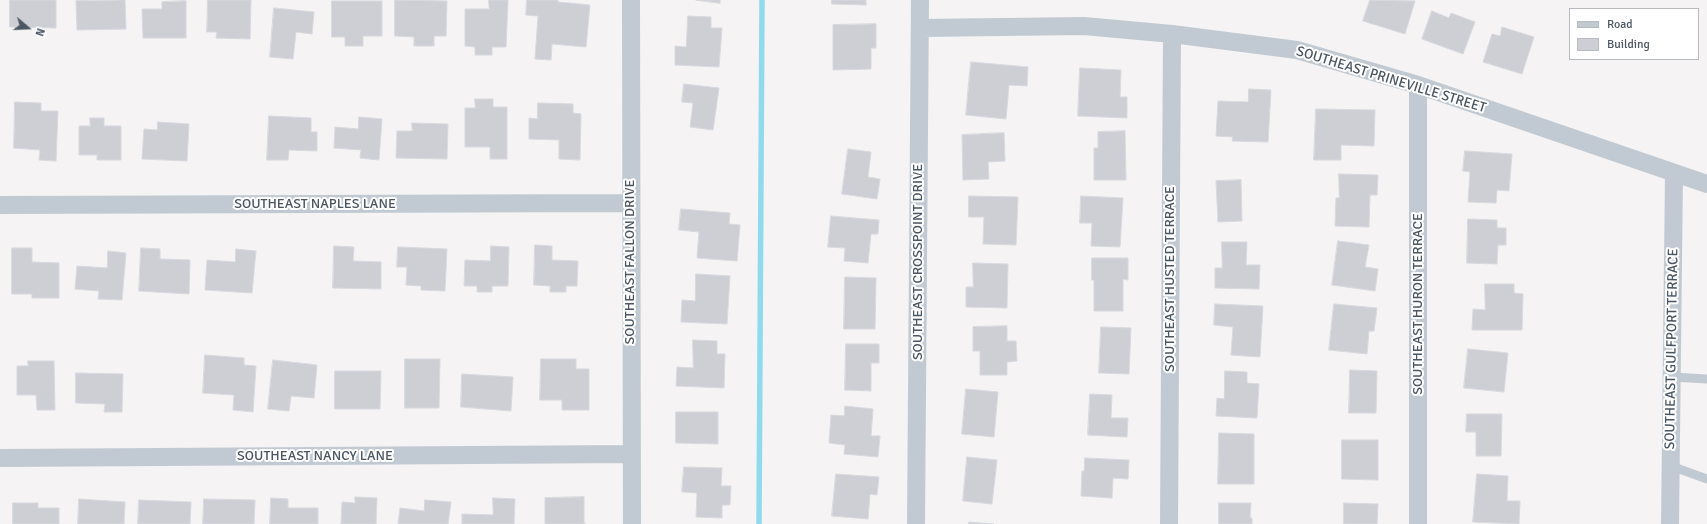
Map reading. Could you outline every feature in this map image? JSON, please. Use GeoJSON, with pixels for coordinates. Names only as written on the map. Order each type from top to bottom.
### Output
{"type":"FeatureCollection","features":[{"type":"Feature","properties":{"kind":"street","name":"SOUTHEAST FALLON DRIVE"},"geometry":{"type":"LineString","coordinates":[[631,0],[630,203],[632,524]]}},
{"type":"Feature","properties":{"kind":"street","name":"SOUTHEAST CROSSPOINT DRIVE"},"geometry":{"type":"LineString","coordinates":[[916,524],[920,0]]}},
{"type":"Feature","properties":{"kind":"street","name":"SOUTHEAST PRINEVILLE STREET"},"geometry":{"type":"LineString","coordinates":[[920,28],[1084,26],[1172,34],[1297,50],[1418,85],[1707,184]]}},
{"type":"Feature","properties":{"kind":"street","name":"SOUTHEAST HUSTED TERRACE"},"geometry":{"type":"LineString","coordinates":[[1169,524],[1172,34]]}},
{"type":"Feature","properties":{"kind":"street","name":"SOUTHEAST HURON TERRACE"},"geometry":{"type":"LineString","coordinates":[[1418,85],[1418,524]]}},
{"type":"Feature","properties":{"kind":"street","name":"SOUTHEAST GULFPORT TERRACE"},"geometry":{"type":"LineString","coordinates":[[1670,524],[1674,173]]}},
{"type":"Feature","properties":{"kind":"street","name":"SOUTHEAST NAPLES LANE"},"geometry":{"type":"LineString","coordinates":[[0,205],[630,203]]}},
{"type":"Feature","properties":{"kind":"street","name":"SOUTHEAST NANCY LANE"},"geometry":{"type":"LineString","coordinates":[[0,458],[631,454]]}},
{"type":"Feature","properties":{"kind":"lane"},"geometry":{"type":"LineString","coordinates":[[1672,378],[1707,379]]}},
{"type":"Feature","properties":{"kind":"lane"},"geometry":{"type":"LineString","coordinates":[[1670,466],[1707,479]]}},
{"type":"Feature","properties":{"kind":"building"},"geometry":{"type":"Polygon","coordinates":[[[10,0],[56,0],[56,28],[10,27],[10,0]]]}},
{"type":"Feature","properties":{"kind":"building"},"geometry":{"type":"Polygon","coordinates":[[[125,0],[126,29],[77,30],[76,1],[125,0]]]}},
{"type":"Feature","properties":{"kind":"building"},"geometry":{"type":"Polygon","coordinates":[[[208,0],[251,0],[250,39],[216,38],[217,32],[207,32],[208,0]]]}},
{"type":"Feature","properties":{"kind":"building"},"geometry":{"type":"Polygon","coordinates":[[[395,0],[447,1],[446,36],[434,36],[434,46],[414,46],[414,37],[395,36],[395,0]]]}},
{"type":"Feature","properties":{"kind":"building"},"geometry":{"type":"Polygon","coordinates":[[[489,0],[508,0],[506,47],[492,47],[492,55],[475,55],[475,47],[465,46],[465,9],[489,9],[489,0]]]}},
{"type":"Feature","properties":{"kind":"building"},"geometry":{"type":"Polygon","coordinates":[[[527,0],[558,0],[558,2],[590,5],[586,47],[552,44],[551,60],[535,59],[538,16],[526,15],[527,0]]]}},
{"type":"Feature","properties":{"kind":"building"},"geometry":{"type":"Polygon","coordinates":[[[696,0],[720,0],[720,3],[696,0]]]}},
{"type":"Feature","properties":{"kind":"building"},"geometry":{"type":"Polygon","coordinates":[[[832,0],[866,0],[866,5],[832,4],[832,0]]]}},
{"type":"Feature","properties":{"kind":"building"},"geometry":{"type":"Polygon","coordinates":[[[1370,0],[1415,1],[1405,34],[1363,21],[1370,0]]]}},
{"type":"Feature","properties":{"kind":"building"},"geometry":{"type":"Polygon","coordinates":[[[186,1],[186,38],[143,38],[142,9],[162,9],[162,2],[186,1]]]}},
{"type":"Feature","properties":{"kind":"building"},"geometry":{"type":"Polygon","coordinates":[[[332,1],[382,1],[382,36],[363,36],[363,46],[345,46],[345,37],[332,37],[332,1]]]}},
{"type":"Feature","properties":{"kind":"building"},"geometry":{"type":"Polygon","coordinates":[[[274,8],[314,12],[312,34],[296,32],[293,59],[270,57],[274,8]]]}},
{"type":"Feature","properties":{"kind":"building"},"geometry":{"type":"Polygon","coordinates":[[[1432,11],[1449,18],[1451,13],[1475,22],[1463,54],[1422,39],[1432,11]]]}},
{"type":"Feature","properties":{"kind":"building"},"geometry":{"type":"Polygon","coordinates":[[[688,16],[711,17],[711,28],[722,28],[719,67],[675,65],[675,46],[686,47],[688,16]]]}},
{"type":"Feature","properties":{"kind":"building"},"geometry":{"type":"Polygon","coordinates":[[[876,24],[876,48],[871,48],[871,69],[833,70],[833,25],[876,24]]]}},
{"type":"Feature","properties":{"kind":"building"},"geometry":{"type":"Polygon","coordinates":[[[1502,27],[1534,37],[1522,74],[1483,62],[1492,34],[1500,36],[1502,27]]]}},
{"type":"Feature","properties":{"kind":"building"},"geometry":{"type":"Polygon","coordinates":[[[971,62],[1028,67],[1027,86],[1009,85],[1006,119],[966,115],[971,62]]]}},
{"type":"Feature","properties":{"kind":"building"},"geometry":{"type":"Polygon","coordinates":[[[1080,68],[1121,70],[1120,97],[1127,97],[1127,118],[1078,116],[1080,68]]]}},
{"type":"Feature","properties":{"kind":"building"},"geometry":{"type":"Polygon","coordinates":[[[684,84],[719,88],[713,130],[690,127],[693,103],[682,102],[684,84]]]}},
{"type":"Feature","properties":{"kind":"building"},"geometry":{"type":"Polygon","coordinates":[[[1249,89],[1271,90],[1268,142],[1232,141],[1233,137],[1216,136],[1218,101],[1248,102],[1249,89]]]}},
{"type":"Feature","properties":{"kind":"building"},"geometry":{"type":"Polygon","coordinates":[[[475,99],[493,99],[493,107],[507,107],[507,159],[490,159],[490,147],[465,147],[465,108],[475,108],[475,99]]]}},
{"type":"Feature","properties":{"kind":"building"},"geometry":{"type":"Polygon","coordinates":[[[15,102],[41,103],[41,111],[58,111],[56,161],[39,160],[40,150],[14,148],[15,102]]]}},
{"type":"Feature","properties":{"kind":"building"},"geometry":{"type":"Polygon","coordinates":[[[538,103],[573,104],[573,113],[581,114],[580,160],[559,159],[559,140],[529,139],[529,118],[537,119],[538,103]]]}},
{"type":"Feature","properties":{"kind":"building"},"geometry":{"type":"Polygon","coordinates":[[[1316,109],[1375,110],[1374,146],[1341,145],[1341,160],[1314,160],[1316,109]]]}},
{"type":"Feature","properties":{"kind":"building"},"geometry":{"type":"Polygon","coordinates":[[[269,116],[311,118],[311,132],[317,132],[317,151],[289,150],[288,160],[267,160],[269,116]]]}},
{"type":"Feature","properties":{"kind":"building"},"geometry":{"type":"Polygon","coordinates":[[[359,117],[382,119],[379,160],[360,158],[361,150],[334,148],[335,127],[358,129],[359,117]]]}},
{"type":"Feature","properties":{"kind":"building"},"geometry":{"type":"Polygon","coordinates":[[[90,118],[104,118],[104,126],[121,126],[121,160],[97,160],[97,155],[79,155],[79,126],[90,126],[90,118]]]}},
{"type":"Feature","properties":{"kind":"building"},"geometry":{"type":"Polygon","coordinates":[[[158,122],[189,124],[187,161],[142,159],[144,129],[157,130],[158,122]]]}},
{"type":"Feature","properties":{"kind":"building"},"geometry":{"type":"Polygon","coordinates":[[[412,123],[448,124],[447,159],[396,158],[397,131],[412,131],[412,123]]]}},
{"type":"Feature","properties":{"kind":"building"},"geometry":{"type":"Polygon","coordinates":[[[1125,131],[1126,180],[1094,180],[1094,148],[1098,148],[1098,132],[1125,131]]]}},
{"type":"Feature","properties":{"kind":"building"},"geometry":{"type":"Polygon","coordinates":[[[1004,133],[1005,161],[988,162],[989,179],[963,180],[962,135],[1004,133]]]}},
{"type":"Feature","properties":{"kind":"building"},"geometry":{"type":"Polygon","coordinates":[[[848,149],[871,152],[868,177],[880,179],[877,199],[842,194],[848,149]]]}},
{"type":"Feature","properties":{"kind":"building"},"geometry":{"type":"Polygon","coordinates":[[[1465,151],[1512,154],[1509,191],[1497,190],[1496,203],[1468,202],[1470,172],[1463,171],[1465,151]]]}},
{"type":"Feature","properties":{"kind":"building"},"geometry":{"type":"Polygon","coordinates":[[[1339,174],[1378,175],[1377,195],[1370,195],[1369,227],[1335,226],[1336,198],[1339,198],[1339,174]]]}},
{"type":"Feature","properties":{"kind":"building"},"geometry":{"type":"Polygon","coordinates":[[[1241,180],[1242,221],[1218,222],[1216,181],[1241,180]]]}},
{"type":"Feature","properties":{"kind":"building"},"geometry":{"type":"Polygon","coordinates":[[[969,196],[1018,197],[1016,245],[983,244],[984,217],[969,217],[969,196]]]}},
{"type":"Feature","properties":{"kind":"building"},"geometry":{"type":"Polygon","coordinates":[[[1081,196],[1123,198],[1120,247],[1091,246],[1092,223],[1080,223],[1081,196]]]}},
{"type":"Feature","properties":{"kind":"building"},"geometry":{"type":"Polygon","coordinates":[[[681,209],[730,213],[729,224],[740,225],[737,261],[697,258],[699,232],[679,230],[681,209]]]}},
{"type":"Feature","properties":{"kind":"building"},"geometry":{"type":"Polygon","coordinates":[[[831,216],[879,220],[878,234],[871,234],[868,263],[844,261],[845,248],[828,247],[831,216]]]}},
{"type":"Feature","properties":{"kind":"building"},"geometry":{"type":"Polygon","coordinates":[[[1468,219],[1497,220],[1497,228],[1506,228],[1506,245],[1498,245],[1497,264],[1467,263],[1468,219]]]}},
{"type":"Feature","properties":{"kind":"building"},"geometry":{"type":"Polygon","coordinates":[[[1338,241],[1369,245],[1365,267],[1378,269],[1375,291],[1332,285],[1338,241]]]}},
{"type":"Feature","properties":{"kind":"building"},"geometry":{"type":"Polygon","coordinates":[[[1222,242],[1247,242],[1246,265],[1260,265],[1259,289],[1215,288],[1215,268],[1222,268],[1222,242]]]}},
{"type":"Feature","properties":{"kind":"building"},"geometry":{"type":"Polygon","coordinates":[[[535,245],[552,246],[552,260],[578,261],[577,286],[566,286],[566,292],[550,292],[550,286],[534,285],[535,245]]]}},
{"type":"Feature","properties":{"kind":"building"},"geometry":{"type":"Polygon","coordinates":[[[334,246],[354,247],[353,261],[381,262],[381,289],[333,288],[334,246]]]}},
{"type":"Feature","properties":{"kind":"building"},"geometry":{"type":"Polygon","coordinates":[[[491,246],[509,247],[508,286],[492,286],[492,292],[477,292],[477,286],[464,286],[465,260],[490,261],[491,246]]]}},
{"type":"Feature","properties":{"kind":"building"},"geometry":{"type":"Polygon","coordinates":[[[398,247],[447,249],[445,291],[421,290],[421,286],[406,285],[407,267],[397,267],[398,247]]]}},
{"type":"Feature","properties":{"kind":"building"},"geometry":{"type":"Polygon","coordinates":[[[12,248],[32,248],[32,262],[59,263],[59,298],[32,298],[32,294],[12,294],[12,248]]]}},
{"type":"Feature","properties":{"kind":"building"},"geometry":{"type":"Polygon","coordinates":[[[141,248],[160,249],[160,259],[190,260],[189,294],[139,291],[141,248]]]}},
{"type":"Feature","properties":{"kind":"building"},"geometry":{"type":"Polygon","coordinates":[[[236,249],[256,251],[252,293],[205,290],[207,260],[235,262],[236,249]]]}},
{"type":"Feature","properties":{"kind":"building"},"geometry":{"type":"Polygon","coordinates":[[[108,251],[126,253],[122,300],[98,299],[99,291],[75,289],[77,266],[107,268],[108,251]]]}},
{"type":"Feature","properties":{"kind":"building"},"geometry":{"type":"Polygon","coordinates":[[[1092,258],[1128,258],[1128,280],[1123,279],[1123,311],[1094,311],[1092,258]]]}},
{"type":"Feature","properties":{"kind":"building"},"geometry":{"type":"Polygon","coordinates":[[[973,263],[1008,264],[1007,308],[966,307],[966,287],[973,287],[973,263]]]}},
{"type":"Feature","properties":{"kind":"building"},"geometry":{"type":"Polygon","coordinates":[[[696,274],[730,276],[727,324],[681,322],[682,300],[695,301],[696,274]]]}},
{"type":"Feature","properties":{"kind":"building"},"geometry":{"type":"Polygon","coordinates":[[[845,277],[876,278],[875,329],[844,329],[845,277]]]}},
{"type":"Feature","properties":{"kind":"building"},"geometry":{"type":"Polygon","coordinates":[[[1485,284],[1514,284],[1514,293],[1523,294],[1522,330],[1472,330],[1473,309],[1485,310],[1485,284]]]}},
{"type":"Feature","properties":{"kind":"building"},"geometry":{"type":"Polygon","coordinates":[[[1215,304],[1263,306],[1260,357],[1231,355],[1233,327],[1214,325],[1215,304]]]}},
{"type":"Feature","properties":{"kind":"building"},"geometry":{"type":"Polygon","coordinates":[[[1334,304],[1377,308],[1374,331],[1369,331],[1367,354],[1329,350],[1334,304]]]}},
{"type":"Feature","properties":{"kind":"building"},"geometry":{"type":"Polygon","coordinates":[[[1007,326],[1007,341],[1016,341],[1017,361],[1007,362],[1007,375],[980,375],[980,351],[973,351],[973,327],[1007,326]]]}},
{"type":"Feature","properties":{"kind":"building"},"geometry":{"type":"Polygon","coordinates":[[[1101,327],[1131,328],[1129,374],[1099,373],[1101,327]]]}},
{"type":"Feature","properties":{"kind":"building"},"geometry":{"type":"Polygon","coordinates":[[[693,340],[717,341],[717,354],[725,354],[724,388],[676,386],[677,367],[693,368],[693,340]]]}},
{"type":"Feature","properties":{"kind":"building"},"geometry":{"type":"Polygon","coordinates":[[[846,344],[879,344],[879,363],[871,363],[871,391],[845,390],[846,344]]]}},
{"type":"Feature","properties":{"kind":"building"},"geometry":{"type":"Polygon","coordinates":[[[1468,349],[1508,353],[1504,392],[1464,388],[1468,349]]]}},
{"type":"Feature","properties":{"kind":"building"},"geometry":{"type":"Polygon","coordinates":[[[205,355],[244,358],[244,365],[256,366],[253,412],[233,410],[234,395],[203,393],[205,355]]]}},
{"type":"Feature","properties":{"kind":"building"},"geometry":{"type":"Polygon","coordinates":[[[405,359],[440,359],[439,408],[405,408],[405,359]]]}},
{"type":"Feature","properties":{"kind":"building"},"geometry":{"type":"Polygon","coordinates":[[[541,359],[576,359],[576,369],[589,369],[589,410],[562,410],[562,400],[540,400],[541,359]]]}},
{"type":"Feature","properties":{"kind":"building"},"geometry":{"type":"Polygon","coordinates":[[[273,360],[317,365],[314,398],[291,396],[289,411],[268,409],[273,360]]]}},
{"type":"Feature","properties":{"kind":"building"},"geometry":{"type":"Polygon","coordinates":[[[28,361],[54,361],[55,410],[37,410],[36,395],[17,395],[17,366],[28,366],[28,361]]]}},
{"type":"Feature","properties":{"kind":"building"},"geometry":{"type":"Polygon","coordinates":[[[1350,370],[1377,371],[1376,413],[1349,413],[1350,370]]]}},
{"type":"Feature","properties":{"kind":"building"},"geometry":{"type":"Polygon","coordinates":[[[335,371],[381,371],[380,409],[335,409],[335,371]]]}},
{"type":"Feature","properties":{"kind":"building"},"geometry":{"type":"Polygon","coordinates":[[[1225,371],[1247,372],[1247,383],[1259,384],[1257,418],[1216,416],[1217,398],[1224,399],[1225,371]]]}},
{"type":"Feature","properties":{"kind":"building"},"geometry":{"type":"Polygon","coordinates":[[[76,373],[123,374],[122,412],[104,412],[105,404],[76,403],[76,373]]]}},
{"type":"Feature","properties":{"kind":"building"},"geometry":{"type":"Polygon","coordinates":[[[462,374],[513,377],[511,411],[461,407],[462,374]]]}},
{"type":"Feature","properties":{"kind":"building"},"geometry":{"type":"Polygon","coordinates":[[[966,389],[998,392],[994,437],[962,434],[966,389]]]}},
{"type":"Feature","properties":{"kind":"building"},"geometry":{"type":"Polygon","coordinates":[[[1090,394],[1112,395],[1111,418],[1128,418],[1127,437],[1088,435],[1090,394]]]}},
{"type":"Feature","properties":{"kind":"building"},"geometry":{"type":"Polygon","coordinates":[[[845,406],[873,409],[871,436],[880,436],[878,457],[844,454],[845,445],[829,443],[831,415],[844,416],[845,406]]]}},
{"type":"Feature","properties":{"kind":"building"},"geometry":{"type":"Polygon","coordinates":[[[676,412],[718,412],[718,444],[676,443],[676,412]]]}},
{"type":"Feature","properties":{"kind":"building"},"geometry":{"type":"Polygon","coordinates":[[[1467,414],[1502,414],[1501,456],[1476,456],[1476,432],[1466,432],[1467,414]]]}},
{"type":"Feature","properties":{"kind":"building"},"geometry":{"type":"Polygon","coordinates":[[[1219,433],[1254,434],[1254,484],[1218,484],[1219,433]]]}},
{"type":"Feature","properties":{"kind":"building"},"geometry":{"type":"Polygon","coordinates":[[[1342,440],[1378,440],[1378,480],[1342,479],[1342,440]]]}},
{"type":"Feature","properties":{"kind":"building"},"geometry":{"type":"Polygon","coordinates":[[[967,457],[997,460],[992,504],[963,501],[967,457]]]}},
{"type":"Feature","properties":{"kind":"building"},"geometry":{"type":"Polygon","coordinates":[[[1085,458],[1129,460],[1128,479],[1113,478],[1112,498],[1081,496],[1082,471],[1084,471],[1085,458]]]}},
{"type":"Feature","properties":{"kind":"building"},"geometry":{"type":"Polygon","coordinates":[[[684,467],[722,468],[721,486],[731,486],[730,505],[722,505],[722,518],[696,517],[697,493],[682,492],[684,467]]]}},
{"type":"Feature","properties":{"kind":"building"},"geometry":{"type":"Polygon","coordinates":[[[836,474],[879,477],[877,495],[870,494],[868,519],[832,516],[836,474]]]}},
{"type":"Feature","properties":{"kind":"building"},"geometry":{"type":"Polygon","coordinates":[[[1477,474],[1508,476],[1507,501],[1520,501],[1519,524],[1473,522],[1477,474]]]}},
{"type":"Feature","properties":{"kind":"building"},"geometry":{"type":"Polygon","coordinates":[[[355,497],[377,498],[376,524],[341,524],[342,502],[355,503],[355,497]]]}},
{"type":"Feature","properties":{"kind":"building"},"geometry":{"type":"Polygon","coordinates":[[[584,497],[584,524],[545,524],[545,498],[584,497]]]}},
{"type":"Feature","properties":{"kind":"building"},"geometry":{"type":"Polygon","coordinates":[[[271,498],[288,499],[288,508],[318,508],[318,524],[270,524],[271,498]]]}},
{"type":"Feature","properties":{"kind":"building"},"geometry":{"type":"Polygon","coordinates":[[[493,498],[515,499],[514,524],[462,524],[462,514],[493,515],[493,498]]]}},
{"type":"Feature","properties":{"kind":"building"},"geometry":{"type":"Polygon","coordinates":[[[79,499],[125,502],[124,524],[78,524],[79,499]]]}},
{"type":"Feature","properties":{"kind":"building"},"geometry":{"type":"Polygon","coordinates":[[[204,499],[255,500],[254,524],[203,524],[204,499]]]}},
{"type":"Feature","properties":{"kind":"building"},"geometry":{"type":"Polygon","coordinates":[[[139,500],[191,502],[190,524],[138,524],[139,500]]]}},
{"type":"Feature","properties":{"kind":"building"},"geometry":{"type":"Polygon","coordinates":[[[425,500],[451,502],[448,524],[398,524],[400,508],[424,511],[425,500]]]}},
{"type":"Feature","properties":{"kind":"building"},"geometry":{"type":"Polygon","coordinates":[[[13,503],[38,503],[38,508],[59,508],[59,524],[13,524],[13,503]]]}},
{"type":"Feature","properties":{"kind":"building"},"geometry":{"type":"Polygon","coordinates":[[[1219,503],[1251,503],[1250,518],[1252,518],[1252,524],[1219,524],[1219,503]]]}},
{"type":"Feature","properties":{"kind":"building"},"geometry":{"type":"Polygon","coordinates":[[[1344,503],[1378,504],[1377,524],[1344,524],[1344,503]]]}},
{"type":"Feature","properties":{"kind":"building"},"geometry":{"type":"Polygon","coordinates":[[[969,522],[994,524],[969,524],[969,522]]]}},
{"type":"Feature","properties":{"kind":"waterway"},"geometry":{"type":"LineString","coordinates":[[759,524],[762,0]]}}]}
